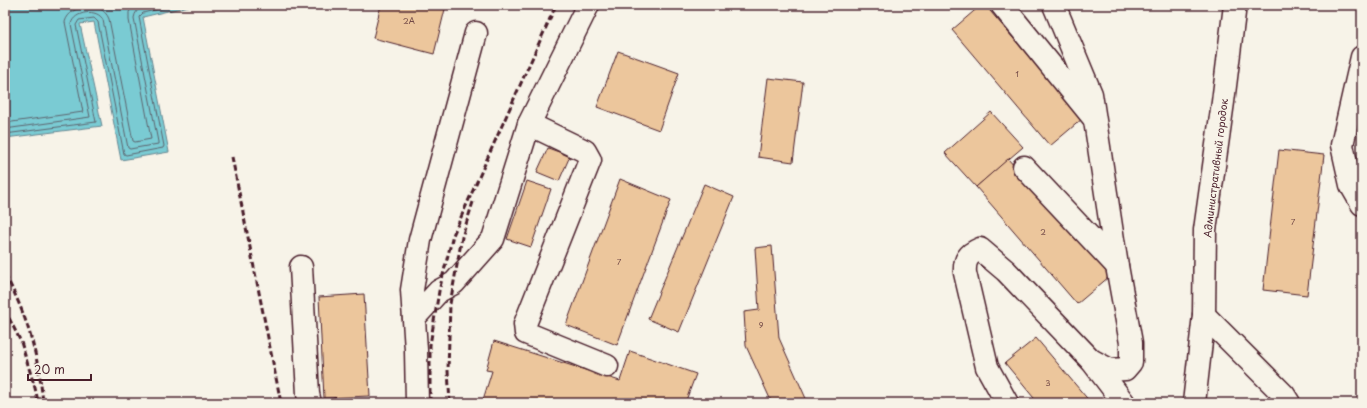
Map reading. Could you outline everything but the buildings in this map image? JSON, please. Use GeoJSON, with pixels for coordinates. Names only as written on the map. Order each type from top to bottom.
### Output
{"type":"FeatureCollection","features":[{"type":"Feature","properties":{"kind":"street"},"geometry":{"type":"LineString","coordinates":[[414,318],[439,291],[454,283],[493,239],[528,124],[588,5]]}},
{"type":"Feature","properties":{"kind":"street"},"geometry":{"type":"LineString","coordinates":[[1002,5],[1095,119]]}},
{"type":"Feature","properties":{"kind":"street"},"geometry":{"type":"LineString","coordinates":[[1054,5],[1091,94],[1117,266],[1132,343],[1131,362],[1125,369],[1110,370],[1091,360]]}},
{"type":"Feature","properties":{"kind":"street","name":"Административный городок"},"geometry":{"type":"LineString","coordinates":[[1194,403],[1204,315],[1205,230],[1224,102],[1235,5]]}},
{"type":"Feature","properties":{"kind":"street"},"geometry":{"type":"LineString","coordinates":[[417,403],[416,350],[412,290],[420,240],[476,33]]}},
{"type":"Feature","properties":{"kind":"street"},"geometry":{"type":"LineString","coordinates":[[1362,57],[1342,145],[1351,185],[1362,204]]}},
{"type":"Feature","properties":{"kind":"street"},"geometry":{"type":"LineString","coordinates":[[528,124],[585,150],[590,160],[525,324],[526,333],[607,366]]}},
{"type":"Feature","properties":{"kind":"street"},"geometry":{"type":"LineString","coordinates":[[1024,167],[1117,266]]}},
{"type":"Feature","properties":{"kind":"street"},"geometry":{"type":"LineString","coordinates":[[1007,403],[987,367],[964,273],[964,265],[967,258],[972,252],[980,249],[1006,271],[1091,360],[1124,403]]}},
{"type":"Feature","properties":{"kind":"street"},"geometry":{"type":"LineString","coordinates":[[301,267],[308,394],[310,403]]}},
{"type":"Feature","properties":{"kind":"street"},"geometry":{"type":"LineString","coordinates":[[1204,315],[1284,395],[1289,403]]}},
{"type":"Feature","properties":{"kind":"water"},"geometry":{"type":"Polygon","coordinates":[[[5,5],[193,5],[143,17],[169,152],[121,160],[94,22],[80,24],[102,126],[5,138],[5,5]]]}},
{"type":"Feature","properties":{"kind":"railway"},"geometry":{"type":"LineString","coordinates":[[430,403],[430,345],[439,291],[453,235],[556,5]]}},
{"type":"Feature","properties":{"kind":"railway"},"geometry":{"type":"LineString","coordinates":[[232,157],[281,403]]}},
{"type":"Feature","properties":{"kind":"railway"},"geometry":{"type":"LineString","coordinates":[[450,403],[448,371],[450,304],[462,237],[473,202]]}},
{"type":"Feature","properties":{"kind":"railway"},"geometry":{"type":"LineString","coordinates":[[5,275],[20,305],[31,337],[43,403]]}},
{"type":"Feature","properties":{"kind":"railway"},"geometry":{"type":"LineString","coordinates":[[5,310],[21,342],[38,401]]}}]}
